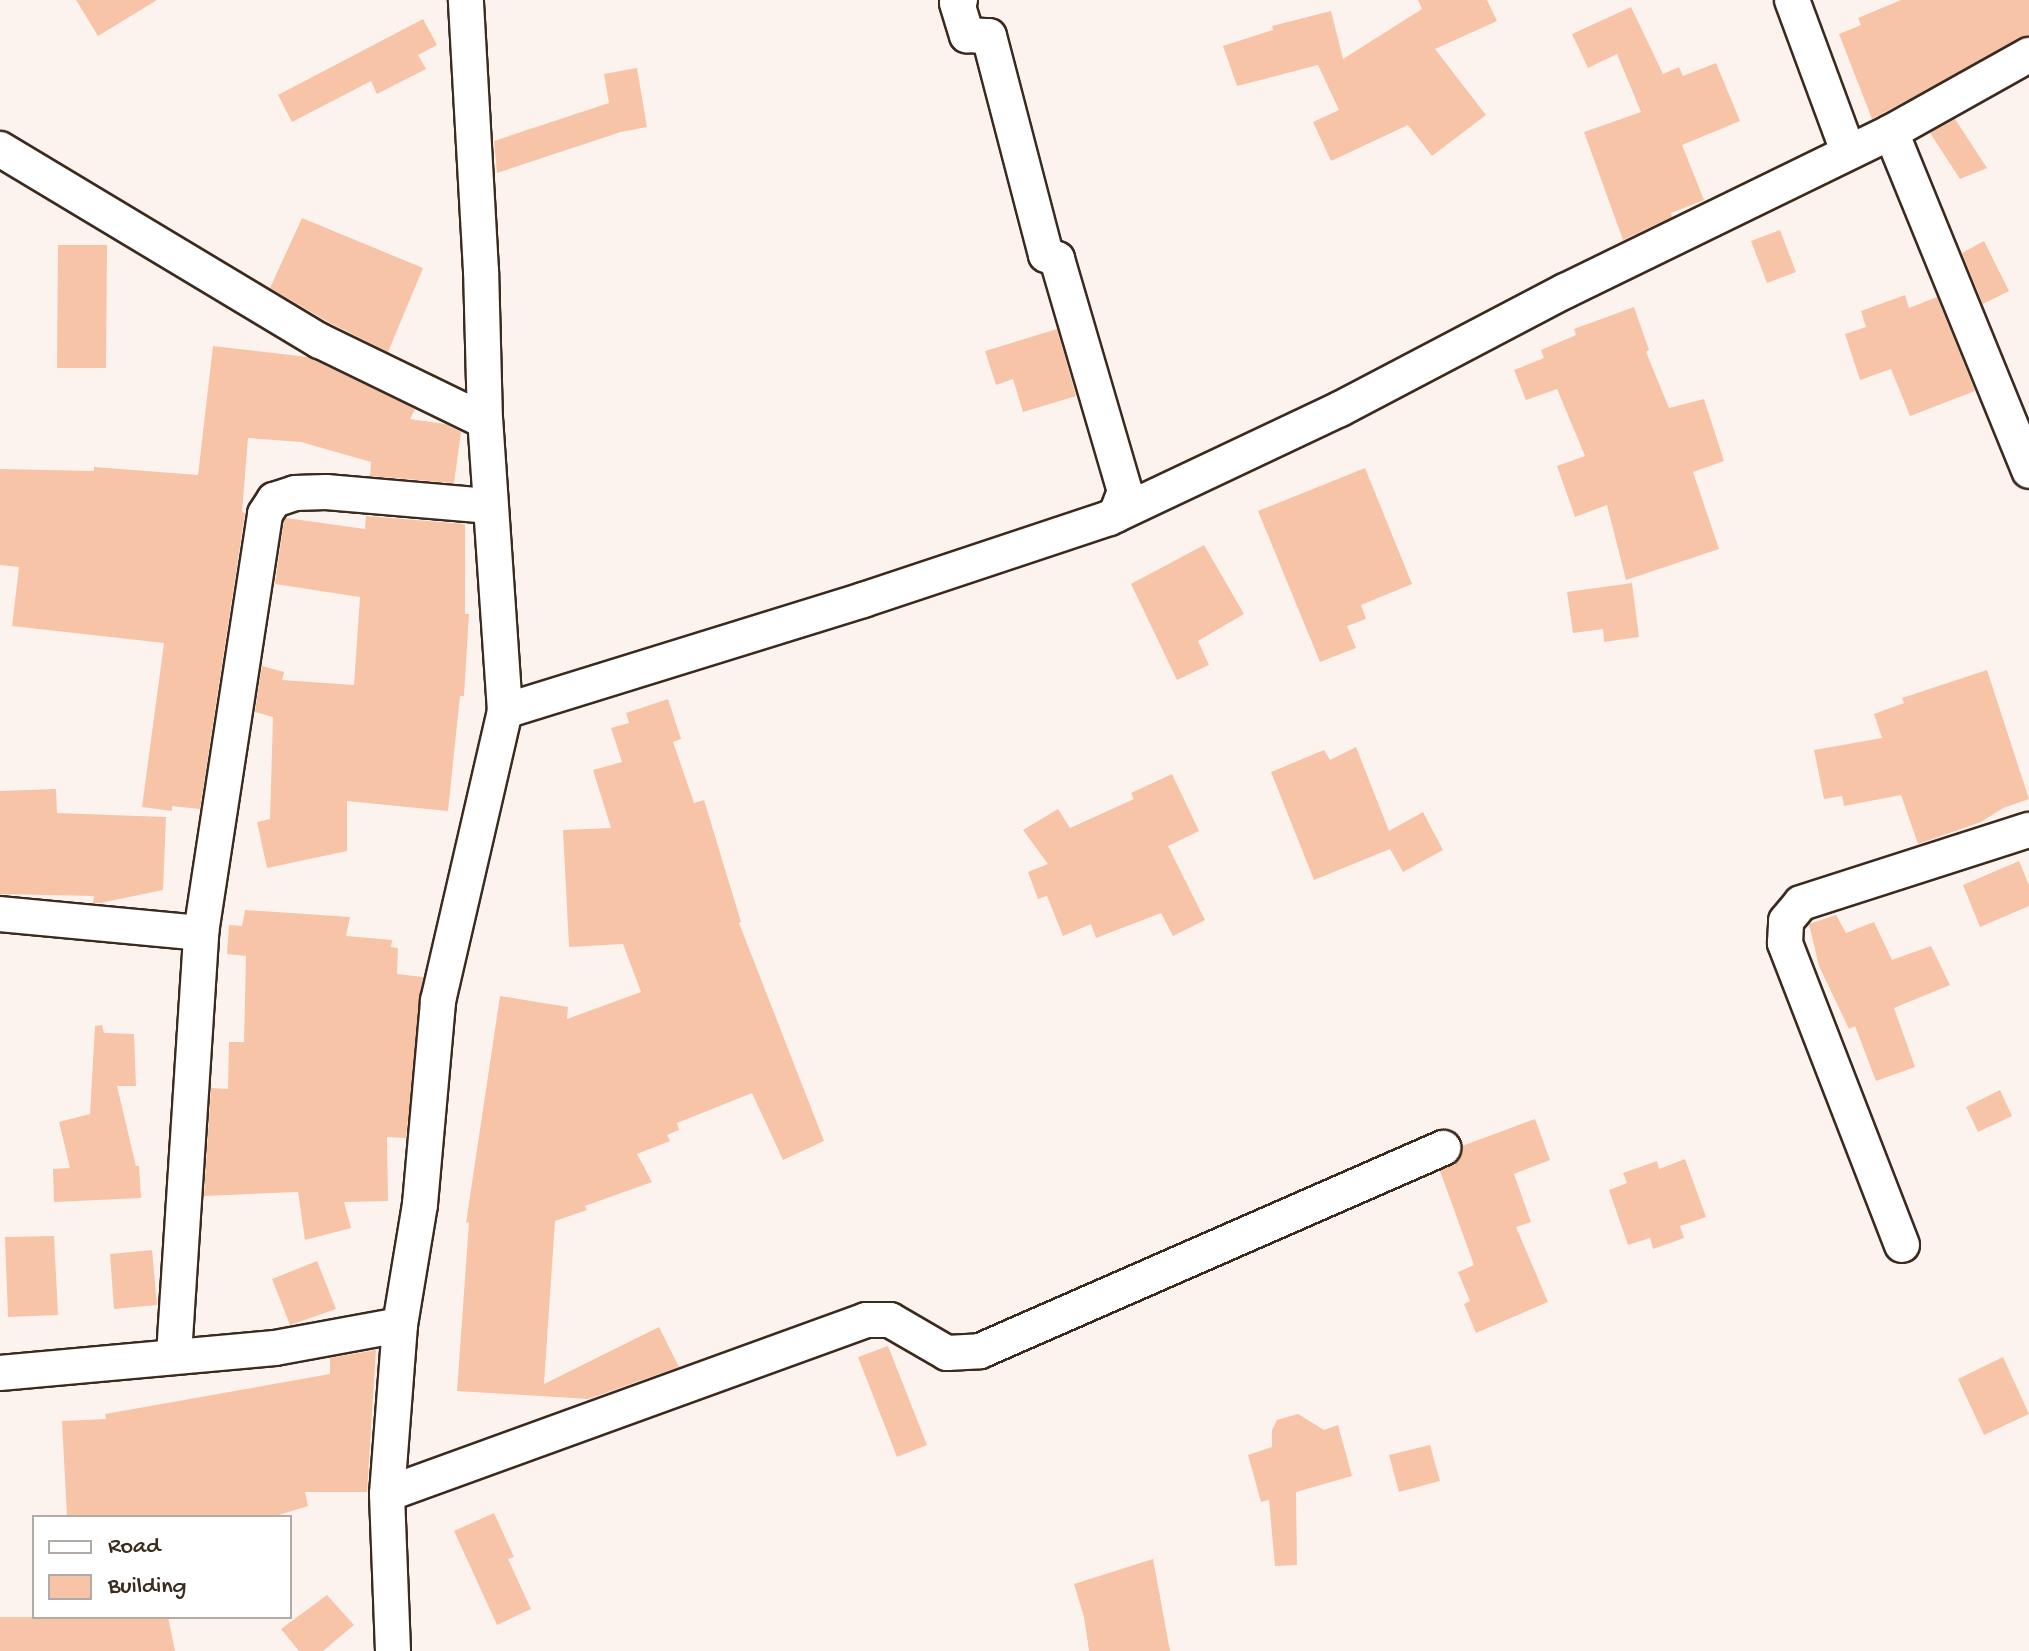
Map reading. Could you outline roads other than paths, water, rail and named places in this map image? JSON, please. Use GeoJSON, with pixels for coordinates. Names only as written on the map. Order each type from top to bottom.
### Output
{"type":"FeatureCollection","features":[{"type":"Feature","properties":{"kind":"street"},"geometry":{"type":"LineString","coordinates":[[393,1651],[387,1494],[400,1325],[420,1204],[438,1001],[505,711],[485,421],[481,271],[466,0]]}},
{"type":"Feature","properties":{"kind":"street"},"geometry":{"type":"LineString","coordinates":[[960,0],[957,3],[967,35],[989,36],[1046,255],[1057,259],[1125,491],[1116,515]]}},
{"type":"Feature","properties":{"kind":"street"},"geometry":{"type":"LineString","coordinates":[[1792,0],[1848,151]]}},
{"type":"Feature","properties":{"kind":"street"},"geometry":{"type":"LineString","coordinates":[[505,711],[863,600],[1116,515],[1340,409],[1565,291],[1891,132],[2029,55]]}},
{"type":"Feature","properties":{"kind":"street"},"geometry":{"type":"LineString","coordinates":[[1891,132],[2029,471]]}},
{"type":"Feature","properties":{"kind":"street"},"geometry":{"type":"LineString","coordinates":[[0,149],[320,341],[485,421]]}},
{"type":"Feature","properties":{"kind":"street"},"geometry":{"type":"LineString","coordinates":[[174,1355],[201,933],[265,514],[274,500],[295,493],[326,492],[490,506]]}},
{"type":"Feature","properties":{"kind":"street"},"geometry":{"type":"LineString","coordinates":[[1902,1245],[1785,943],[1786,921],[1801,903],[2029,830]]}},
{"type":"Feature","properties":{"kind":"street"},"geometry":{"type":"LineString","coordinates":[[0,914],[201,933]]}},
{"type":"Feature","properties":{"kind":"street"},"geometry":{"type":"LineString","coordinates":[[387,1494],[866,1320],[890,1320],[947,1353],[980,1351],[1443,1148]]}},
{"type":"Feature","properties":{"kind":"street"},"geometry":{"type":"LineString","coordinates":[[0,1373],[275,1348],[400,1325]]}}]}
